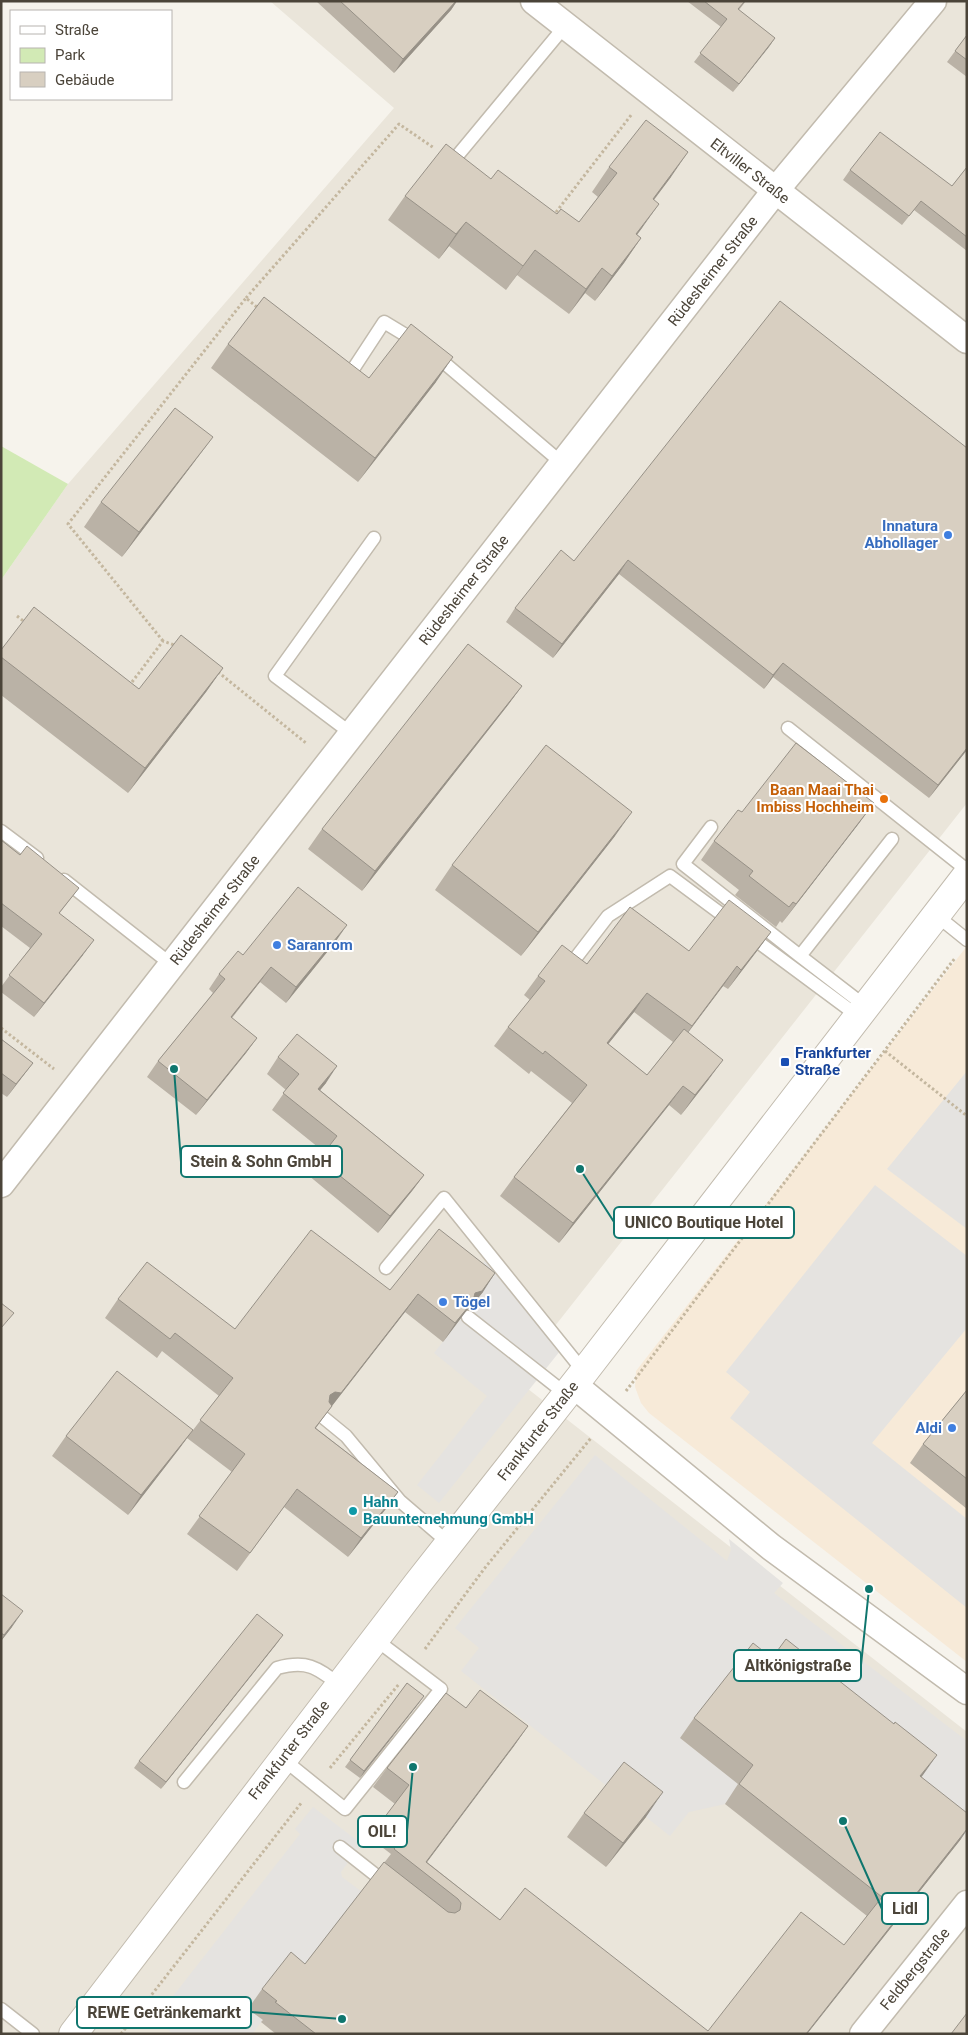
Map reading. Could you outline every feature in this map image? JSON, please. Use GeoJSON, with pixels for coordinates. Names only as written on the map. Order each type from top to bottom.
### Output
{"type":"FeatureCollection","features":[{"type":"Feature","properties":{"kind":"street","name":"Eltviller Straße"},"geometry":{"type":"LineString","coordinates":[[534,1],[967,340]]}},
{"type":"Feature","properties":{"kind":"street","name":"Rüdesheimer Straße"},"geometry":{"type":"LineString","coordinates":[[1,1184],[775,191],[934,1]]}},
{"type":"Feature","properties":{"kind":"street","name":"Frankfurter Straße"},"geometry":{"type":"LineString","coordinates":[[73,2034],[375,1639],[967,875]]}},
{"type":"Feature","properties":{"kind":"street"},"geometry":{"type":"LineString","coordinates":[[574,1384],[771,1546],[967,1691]]}},
{"type":"Feature","properties":{"kind":"street","name":"Feldbergstraße"},"geometry":{"type":"LineString","coordinates":[[863,2034],[967,1904]]}},
{"type":"Feature","properties":{"kind":"lane"},"geometry":{"type":"LineString","coordinates":[[453,161],[565,26]]}},
{"type":"Feature","properties":{"kind":"lane"},"geometry":{"type":"LineString","coordinates":[[346,380],[384,322],[428,349],[563,464]]}},
{"type":"Feature","properties":{"kind":"lane"},"geometry":{"type":"LineString","coordinates":[[352,734],[275,676],[374,538]]}},
{"type":"Feature","properties":{"kind":"lane"},"geometry":{"type":"LineString","coordinates":[[788,728],[967,870]]}},
{"type":"Feature","properties":{"kind":"lane"},"geometry":{"type":"LineString","coordinates":[[712,827],[683,864],[800,956],[862,1011]]}},
{"type":"Feature","properties":{"kind":"lane"},"geometry":{"type":"LineString","coordinates":[[1,831],[172,965]]}},
{"type":"Feature","properties":{"kind":"lane"},"geometry":{"type":"LineString","coordinates":[[800,956],[892,840]]}},
{"type":"Feature","properties":{"kind":"lane"},"geometry":{"type":"LineString","coordinates":[[567,969],[608,916],[670,876],[862,1011]]}},
{"type":"Feature","properties":{"kind":"lane"},"geometry":{"type":"LineString","coordinates":[[936,915],[967,940]]}},
{"type":"Feature","properties":{"kind":"lane"},"geometry":{"type":"LineString","coordinates":[[386,1268],[444,1198],[574,1384]]}},
{"type":"Feature","properties":{"kind":"lane"},"geometry":{"type":"LineString","coordinates":[[468,1317],[574,1384]]}},
{"type":"Feature","properties":{"kind":"lane"},"geometry":{"type":"LineString","coordinates":[[324,1418],[346,1436],[400,1501],[450,1544]]}},
{"type":"Feature","properties":{"kind":"lane"},"geometry":{"type":"LineString","coordinates":[[283,1759],[344,1809],[440,1689],[375,1639]]}},
{"type":"Feature","properties":{"kind":"lane"},"geometry":{"type":"LineString","coordinates":[[184,1782],[276,1668],[293,1663],[308,1664],[320,1669],[340,1685]]}},
{"type":"Feature","properties":{"kind":"lane"},"geometry":{"type":"LineString","coordinates":[[340,1846],[401,1895]]}},
{"type":"Feature","properties":{"kind":"lane"},"geometry":{"type":"LineString","coordinates":[[1,2009],[33,2034]]}},
{"type":"Feature","properties":{"kind":"path"},"geometry":{"type":"LineString","coordinates":[[181,647],[163,641],[68,524],[246,298],[261,311]]}},
{"type":"Feature","properties":{"kind":"path"},"geometry":{"type":"LineString","coordinates":[[17,616],[32,628]]}},
{"type":"Feature","properties":{"kind":"path"},"geometry":{"type":"LineString","coordinates":[[128,687],[163,641]]}},
{"type":"Feature","properties":{"kind":"path"},"geometry":{"type":"LineString","coordinates":[[213,668],[330,762]]}},
{"type":"Feature","properties":{"kind":"path"},"geometry":{"type":"LineString","coordinates":[[623,1396],[956,956]]}},
{"type":"Feature","properties":{"kind":"path"},"geometry":{"type":"LineString","coordinates":[[1,1028],[77,1086]]}},
{"type":"Feature","properties":{"kind":"path"},"geometry":{"type":"LineString","coordinates":[[885,1051],[967,1116]]}},
{"type":"Feature","properties":{"kind":"path"},"geometry":{"type":"LineString","coordinates":[[121,2034],[316,1786],[413,1667],[484,1569],[588,1442]]}},
{"type":"Feature","properties":{"kind":"shaded area"},"geometry":{"type":"Polygon","coordinates":[[[270,1],[967,1],[967,803],[514,1378],[967,1732],[967,2034],[1,2034],[1,580],[68,484],[394,108],[270,1]]]}},
{"type":"Feature","properties":{"kind":"shaded area"},"geometry":{"type":"Polygon","coordinates":[[[967,946],[967,1662],[649,1413],[641,1403],[635,1387],[636,1371],[967,946]]]}},
{"type":"Feature","properties":{"kind":"shaded area"},"geometry":{"type":"Polygon","coordinates":[[[967,1071],[967,1229],[887,1169],[967,1071]]]}},
{"type":"Feature","properties":{"kind":"shaded area"},"geometry":{"type":"Polygon","coordinates":[[[875,1185],[967,1256],[967,1328],[872,1443],[967,1519],[967,1608],[730,1418],[750,1392],[726,1372],[875,1185]]]}},
{"type":"Feature","properties":{"kind":"shaded area"},"geometry":{"type":"Polygon","coordinates":[[[485,1261],[560,1351],[439,1503],[417,1485],[487,1396],[434,1353],[482,1292],[469,1281],[485,1261]]]}},
{"type":"Feature","properties":{"kind":"shaded area"},"geometry":{"type":"Polygon","coordinates":[[[595,1455],[727,1561],[731,1550],[729,1539],[783,1583],[774,1593],[967,1741],[967,1832],[961,1839],[907,1796],[923,1775],[680,1738],[740,1785],[725,1804],[689,1812],[670,1836],[461,1671],[479,1648],[455,1628],[595,1455]]]}},
{"type":"Feature","properties":{"kind":"shaded area"},"geometry":{"type":"Polygon","coordinates":[[[313,1807],[362,1844],[341,1872],[342,1877],[362,1892],[291,1983],[248,2009],[263,2020],[252,2034],[173,2034],[155,2019],[300,1834],[295,1829],[313,1807]]]}},
{"type":"Feature","properties":{"kind":"green space"},"geometry":{"type":"Polygon","coordinates":[[[1,446],[68,484],[1,580],[1,446]]]}},
{"type":"Feature","properties":{"kind":"building"},"geometry":{"type":"Polygon","coordinates":[[[340,1],[456,1],[403,59],[340,1]]]}},
{"type":"Feature","properties":{"kind":"building"},"geometry":{"type":"Polygon","coordinates":[[[704,1],[745,1],[738,9],[775,38],[739,84],[700,53],[727,19],[704,1]]]}},
{"type":"Feature","properties":{"kind":"building"},"geometry":{"type":"Polygon","coordinates":[[[967,35],[967,60],[955,51],[967,35]]]}},
{"type":"Feature","properties":{"kind":"building"},"geometry":{"type":"Polygon","coordinates":[[[646,120],[688,152],[653,199],[659,204],[636,234],[641,238],[612,276],[602,268],[586,289],[535,250],[523,266],[466,222],[456,234],[405,196],[446,144],[491,179],[498,170],[557,214],[561,209],[579,222],[617,173],[609,167],[646,120]]]}},
{"type":"Feature","properties":{"kind":"building"},"geometry":{"type":"Polygon","coordinates":[[[880,132],[952,186],[967,167],[967,237],[921,201],[909,216],[850,170],[880,132]]]}},
{"type":"Feature","properties":{"kind":"building"},"geometry":{"type":"Polygon","coordinates":[[[264,297],[369,378],[411,324],[453,357],[375,458],[228,344],[264,297]]]}},
{"type":"Feature","properties":{"kind":"building"},"geometry":{"type":"Polygon","coordinates":[[[780,301],[967,448],[967,748],[938,785],[783,663],[773,675],[628,560],[562,644],[515,608],[561,550],[574,561],[780,301]]]}},
{"type":"Feature","properties":{"kind":"building"},"geometry":{"type":"Polygon","coordinates":[[[175,408],[213,437],[139,532],[101,502],[175,408]]]}},
{"type":"Feature","properties":{"kind":"building"},"geometry":{"type":"Polygon","coordinates":[[[34,607],[139,689],[181,635],[223,668],[145,768],[1,657],[1,650],[34,607]]]}},
{"type":"Feature","properties":{"kind":"building"},"geometry":{"type":"Polygon","coordinates":[[[468,644],[522,686],[375,871],[322,829],[468,644]]]}},
{"type":"Feature","properties":{"kind":"building"},"geometry":{"type":"Polygon","coordinates":[[[796,743],[874,803],[796,904],[793,902],[789,907],[749,876],[753,871],[714,841],[738,810],[742,812],[796,743]]]}},
{"type":"Feature","properties":{"kind":"building"},"geometry":{"type":"Polygon","coordinates":[[[546,745],[632,812],[538,932],[452,865],[546,745]]]}},
{"type":"Feature","properties":{"kind":"building"},"geometry":{"type":"Polygon","coordinates":[[[1,840],[20,855],[27,846],[79,888],[59,913],[94,940],[44,1003],[9,975],[42,934],[1,903],[1,840]]]}},
{"type":"Feature","properties":{"kind":"building"},"geometry":{"type":"Polygon","coordinates":[[[298,887],[347,925],[296,987],[271,967],[231,1017],[257,1038],[207,1100],[158,1061],[225,979],[219,974],[238,951],[243,955],[298,887]]]}},
{"type":"Feature","properties":{"kind":"building"},"geometry":{"type":"Polygon","coordinates":[[[729,900],[771,932],[741,970],[737,966],[692,1026],[647,993],[607,1043],[647,1075],[684,1029],[723,1060],[695,1095],[683,1086],[573,1223],[514,1177],[587,1085],[545,1051],[543,1054],[508,1027],[545,981],[538,976],[562,945],[587,964],[630,907],[689,951],[729,900]]]}},
{"type":"Feature","properties":{"kind":"building"},"geometry":{"type":"Polygon","coordinates":[[[297,1034],[337,1066],[318,1089],[424,1175],[390,1216],[319,1159],[337,1136],[283,1093],[299,1074],[278,1057],[297,1034]]]}},
{"type":"Feature","properties":{"kind":"building"},"geometry":{"type":"Polygon","coordinates":[[[1,1039],[33,1063],[16,1084],[1,1073],[1,1039]]]}},
{"type":"Feature","properties":{"kind":"building"},"geometry":{"type":"Polygon","coordinates":[[[439,1229],[495,1273],[482,1291],[475,1293],[473,1301],[455,1323],[418,1294],[341,1393],[335,1392],[330,1395],[329,1402],[332,1406],[315,1428],[398,1492],[361,1538],[297,1489],[250,1553],[199,1516],[245,1454],[200,1420],[233,1378],[175,1333],[170,1339],[118,1299],[147,1262],[235,1329],[311,1230],[390,1290],[439,1229]]]}},
{"type":"Feature","properties":{"kind":"building"},"geometry":{"type":"Polygon","coordinates":[[[1,1303],[14,1313],[1,1328],[1,1303]]]}},
{"type":"Feature","properties":{"kind":"building"},"geometry":{"type":"Polygon","coordinates":[[[117,1371],[193,1430],[141,1495],[66,1436],[117,1371]]]}},
{"type":"Feature","properties":{"kind":"building"},"geometry":{"type":"Polygon","coordinates":[[[967,1390],[967,1479],[923,1444],[967,1390]]]}},
{"type":"Feature","properties":{"kind":"building"},"geometry":{"type":"Polygon","coordinates":[[[1,1594],[23,1611],[4,1635],[1,1633],[1,1594]]]}},
{"type":"Feature","properties":{"kind":"building"},"geometry":{"type":"Polygon","coordinates":[[[257,1614],[283,1635],[166,1782],[139,1761],[257,1614]]]}},
{"type":"Feature","properties":{"kind":"building"},"geometry":{"type":"Polygon","coordinates":[[[786,1639],[894,1724],[895,1722],[937,1755],[920,1776],[967,1813],[967,1829],[806,2034],[316,2034],[275,2002],[277,2001],[262,1989],[291,1952],[305,1964],[384,1862],[448,1912],[455,1913],[460,1910],[461,1903],[458,1899],[394,1849],[406,1834],[384,1818],[409,1785],[387,1768],[446,1693],[466,1708],[480,1690],[528,1726],[426,1862],[500,1920],[525,1888],[708,2031],[801,1912],[844,1945],[882,1897],[739,1784],[753,1765],[694,1718],[753,1643],[772,1658],[786,1639]]]}},
{"type":"Feature","properties":{"kind":"building"},"geometry":{"type":"Polygon","coordinates":[[[407,1683],[424,1696],[364,1771],[350,1760],[407,1683]]]}},
{"type":"Feature","properties":{"kind":"building"},"geometry":{"type":"Polygon","coordinates":[[[624,1762],[663,1792],[623,1843],[584,1813],[624,1762]]]}},
{"type":"Feature","properties":{"kind":"building"},"geometry":{"type":"Polygon","coordinates":[[[967,2013],[967,2034],[951,2034],[967,2013]]]}},
{"type":"Feature","properties":{"kind":"place","name":"Innatura Abhollager"},"geometry":{"type":"Point","coordinates":[948,535]}},
{"type":"Feature","properties":{"kind":"place","name":"Baan Maai Thai Imbiss Hochheim"},"geometry":{"type":"Point","coordinates":[884,799]}},
{"type":"Feature","properties":{"kind":"place","name":"Saranrom"},"geometry":{"type":"Point","coordinates":[277,945]}},
{"type":"Feature","properties":{"kind":"place","name":"Frankfurter Straße"},"geometry":{"type":"Point","coordinates":[785,1062]}},
{"type":"Feature","properties":{"kind":"place","name":"Stein & Sohn GmbH"},"geometry":{"type":"Point","coordinates":[174,1069]}},
{"type":"Feature","properties":{"kind":"place","name":"UNICO Boutique Hotel"},"geometry":{"type":"Point","coordinates":[580,1169]}},
{"type":"Feature","properties":{"kind":"place","name":"Tögel"},"geometry":{"type":"Point","coordinates":[443,1302]}},
{"type":"Feature","properties":{"kind":"place","name":"Aldi"},"geometry":{"type":"Point","coordinates":[952,1428]}},
{"type":"Feature","properties":{"kind":"place","name":"Hahn Bauunternehmung GmbH"},"geometry":{"type":"Point","coordinates":[353,1511]}},
{"type":"Feature","properties":{"kind":"place","name":"Altkönigstraße"},"geometry":{"type":"Point","coordinates":[869,1589]}},
{"type":"Feature","properties":{"kind":"place","name":"OIL!"},"geometry":{"type":"Point","coordinates":[413,1767]}},
{"type":"Feature","properties":{"kind":"place","name":"Lidl"},"geometry":{"type":"Point","coordinates":[843,1821]}},
{"type":"Feature","properties":{"kind":"place","name":"REWE Getränkemarkt"},"geometry":{"type":"Point","coordinates":[342,2019]}}]}
